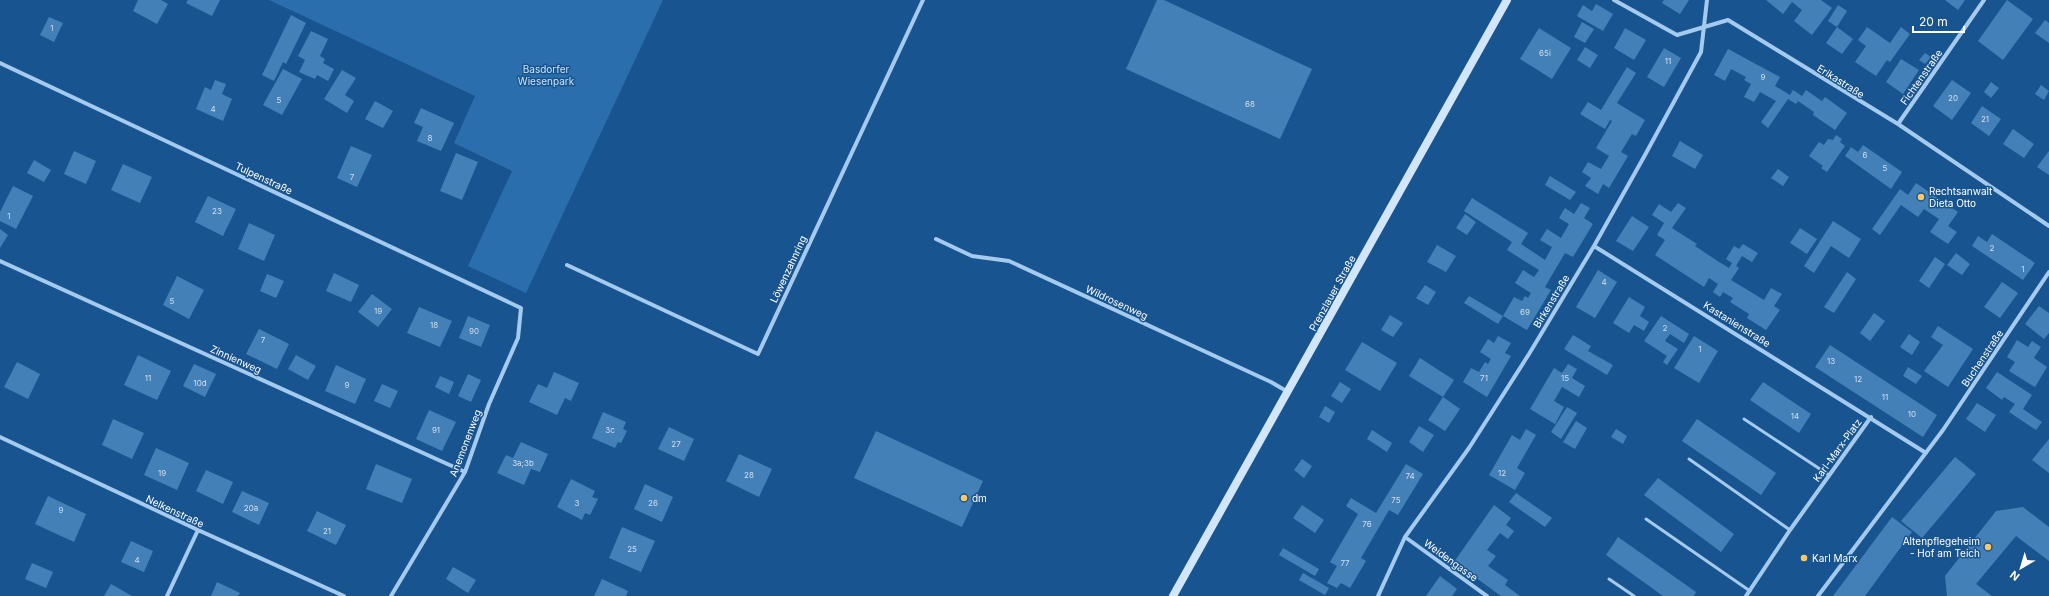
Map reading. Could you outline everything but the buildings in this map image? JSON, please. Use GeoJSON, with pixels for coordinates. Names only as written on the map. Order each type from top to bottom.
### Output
{"type":"FeatureCollection","features":[{"type":"Feature","properties":{"kind":"main road","name":"Prenzlauer Straße"},"geometry":{"type":"LineString","coordinates":[[1173,596],[1507,0]]}},
{"type":"Feature","properties":{"kind":"street","name":"Löwenzahnring"},"geometry":{"type":"LineString","coordinates":[[567,265],[758,354],[923,0]]}},
{"type":"Feature","properties":{"kind":"street","name":"Erikastraße"},"geometry":{"type":"LineString","coordinates":[[1614,0],[1677,35],[1728,20],[1898,124],[2049,226]]}},
{"type":"Feature","properties":{"kind":"street","name":"Birkenstraße"},"geometry":{"type":"LineString","coordinates":[[1378,596],[1405,537],[1469,448],[1594,246],[1701,52],[1707,0]]}},
{"type":"Feature","properties":{"kind":"street","name":"Fichtenstraße"},"geometry":{"type":"LineString","coordinates":[[1898,124],[1984,0]]}},
{"type":"Feature","properties":{"kind":"street","name":"Tulpenstraße"},"geometry":{"type":"LineString","coordinates":[[0,63],[521,308]]}},
{"type":"Feature","properties":{"kind":"street","name":"Wildrosenweg"},"geometry":{"type":"LineString","coordinates":[[936,239],[972,256],[1009,261],[1271,382],[1288,392]]}},
{"type":"Feature","properties":{"kind":"street","name":"Kastanienstraße"},"geometry":{"type":"LineString","coordinates":[[1594,246],[1871,417]]}},
{"type":"Feature","properties":{"kind":"street","name":"Zinnienweg"},"geometry":{"type":"LineString","coordinates":[[0,261],[465,472]]}},
{"type":"Feature","properties":{"kind":"street","name":"Buchenstraße"},"geometry":{"type":"LineString","coordinates":[[1926,453],[2049,272]]}},
{"type":"Feature","properties":{"kind":"street","name":"Anemonenweg"},"geometry":{"type":"LineString","coordinates":[[391,596],[465,472],[488,404],[518,338],[521,308]]}},
{"type":"Feature","properties":{"kind":"street","name":"Karl-Marx-Platz"},"geometry":{"type":"LineString","coordinates":[[1746,596],[1790,530],[1871,417],[1926,453]]}},
{"type":"Feature","properties":{"kind":"street","name":"Nelkenstraße"},"geometry":{"type":"LineString","coordinates":[[0,437],[198,530],[344,596]]}},
{"type":"Feature","properties":{"kind":"street"},"geometry":{"type":"LineString","coordinates":[[1818,596],[1926,453]]}},
{"type":"Feature","properties":{"kind":"street"},"geometry":{"type":"LineString","coordinates":[[167,596],[198,530]]}},
{"type":"Feature","properties":{"kind":"street","name":"Weidengasse"},"geometry":{"type":"LineString","coordinates":[[1405,537],[1487,596]]}},
{"type":"Feature","properties":{"kind":"lane"},"geometry":{"type":"LineString","coordinates":[[1744,419],[1829,475]]}},
{"type":"Feature","properties":{"kind":"lane"},"geometry":{"type":"LineString","coordinates":[[1689,459],[1790,530]]}},
{"type":"Feature","properties":{"kind":"lane"},"geometry":{"type":"LineString","coordinates":[[1646,519],[1750,591]]}},
{"type":"Feature","properties":{"kind":"lane"},"geometry":{"type":"LineString","coordinates":[[1609,579],[1634,596]]}},
{"type":"Feature","properties":{"kind":"green space","name":"Basdorfer Wiesenpark"},"geometry":{"type":"Polygon","coordinates":[[[269,0],[663,0],[526,293],[468,266],[512,171],[454,143],[475,96],[269,0]]]}},
{"type":"Feature","properties":{"kind":"place","name":"Rechtsanwalt Dieta Otto"},"geometry":{"type":"Point","coordinates":[1921,197]}},
{"type":"Feature","properties":{"kind":"place","name":"dm"},"geometry":{"type":"Point","coordinates":[964,498]}},
{"type":"Feature","properties":{"kind":"place","name":"Altenpflegeheim - Hof am Teich"},"geometry":{"type":"Point","coordinates":[1988,547]}},
{"type":"Feature","properties":{"kind":"place","name":"Karl Marx"},"geometry":{"type":"Point","coordinates":[1804,558]}}]}
